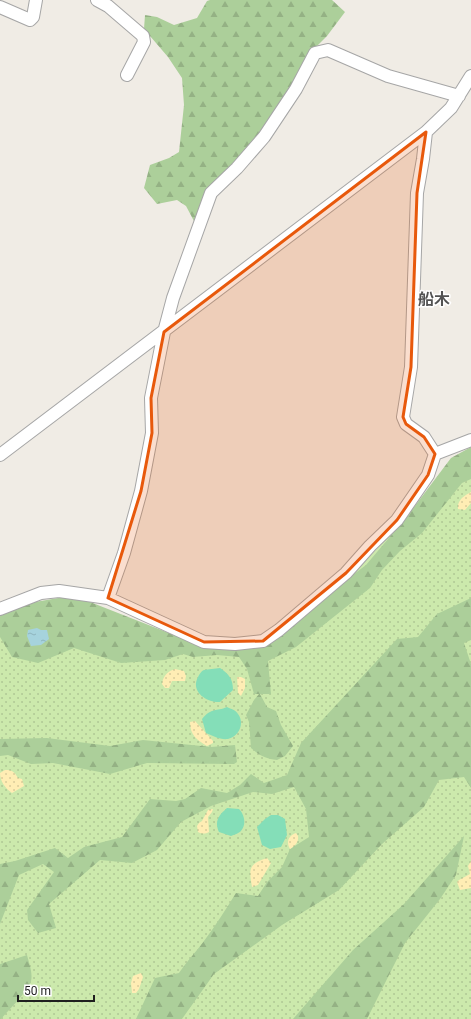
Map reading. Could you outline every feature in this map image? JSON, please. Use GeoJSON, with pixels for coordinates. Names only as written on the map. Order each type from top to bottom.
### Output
{"type":"FeatureCollection","features":[{"type":"Feature","properties":{"kind":"street"},"geometry":{"type":"LineString","coordinates":[[0,7],[30,20],[33,17],[36,0]]}},
{"type":"Feature","properties":{"kind":"street"},"geometry":{"type":"LineString","coordinates":[[97,0],[108,6],[143,36],[144,42],[128,75]]}},
{"type":"Feature","properties":{"kind":"street"},"geometry":{"type":"LineString","coordinates":[[108,598],[124,553],[141,491],[152,433],[151,398],[164,332],[173,298],[211,193],[237,168],[264,137],[296,88],[315,53],[328,50],[388,76],[459,96]]}},
{"type":"Feature","properties":{"kind":"street"},"geometry":{"type":"LineString","coordinates":[[0,455],[426,132],[451,108],[471,76]]}},
{"type":"Feature","properties":{"kind":"street"},"geometry":{"type":"LineString","coordinates":[[426,132],[417,193],[412,366],[403,417],[406,424],[424,437],[435,454]]}},
{"type":"Feature","properties":{"kind":"street"},"geometry":{"type":"LineString","coordinates":[[435,454],[471,440]]}},
{"type":"Feature","properties":{"kind":"street"},"geometry":{"type":"LineString","coordinates":[[0,609],[41,593],[60,591],[108,598],[204,642],[235,644],[263,641],[279,630],[346,573],[370,546],[397,520],[428,475],[435,454]]}},
{"type":"Feature","properties":{"kind":"highlighted area"},"geometry":{"type":"Polygon","coordinates":[[[426,132],[417,193],[411,367],[403,417],[406,424],[424,437],[435,454],[428,475],[397,520],[346,573],[263,641],[204,642],[108,598],[141,491],[152,433],[151,398],[164,332],[426,132]]]}},
{"type":"Feature","properties":{"kind":"green space"},"geometry":{"type":"Polygon","coordinates":[[[332,0],[345,12],[327,36],[306,57],[300,77],[195,223],[186,206],[177,200],[157,204],[144,188],[150,165],[169,158],[179,152],[184,105],[182,78],[168,57],[144,29],[145,15],[157,17],[174,25],[197,18],[207,1],[332,0]]]}},
{"type":"Feature","properties":{"kind":"green space"},"geometry":{"type":"Polygon","coordinates":[[[471,447],[471,479],[462,483],[422,533],[400,551],[382,570],[370,588],[296,647],[268,661],[271,694],[260,694],[267,707],[276,711],[281,725],[293,746],[285,756],[277,760],[269,759],[251,748],[249,722],[246,715],[259,694],[254,694],[247,669],[239,657],[217,655],[193,657],[183,654],[165,660],[121,663],[74,648],[38,663],[12,657],[0,637],[0,613],[35,602],[64,597],[85,600],[202,646],[264,647],[321,599],[366,565],[405,519],[451,458],[471,447]]]}},
{"type":"Feature","properties":{"kind":"green space"},"geometry":{"type":"Polygon","coordinates":[[[471,460],[471,1019],[0,1019],[0,633],[256,658],[328,600],[451,471],[471,460]]]}},
{"type":"Feature","properties":{"kind":"green space"},"geometry":{"type":"Polygon","coordinates":[[[471,598],[471,640],[464,643],[471,664],[471,788],[464,777],[439,780],[424,807],[382,844],[339,890],[282,925],[214,974],[182,1019],[136,1019],[155,978],[179,973],[221,917],[236,893],[258,896],[267,882],[282,867],[290,849],[309,837],[306,809],[294,787],[272,794],[253,792],[211,806],[181,822],[157,850],[132,863],[100,860],[49,904],[56,928],[38,933],[28,920],[27,910],[54,872],[43,864],[19,875],[0,924],[0,864],[15,861],[55,848],[68,858],[84,847],[122,837],[150,799],[176,801],[185,799],[201,788],[227,793],[240,785],[251,774],[264,783],[287,775],[301,743],[397,639],[418,637],[437,614],[471,598]]]}},
{"type":"Feature","properties":{"kind":"green space"},"geometry":{"type":"Polygon","coordinates":[[[220,668],[230,677],[233,690],[220,702],[210,701],[201,696],[198,692],[196,682],[201,672],[220,668]]]}},
{"type":"Feature","properties":{"kind":"green space"},"geometry":{"type":"Polygon","coordinates":[[[227,707],[236,712],[240,718],[241,725],[238,733],[232,738],[222,739],[206,733],[202,719],[205,715],[211,711],[227,707]]]}},
{"type":"Feature","properties":{"kind":"green space"},"geometry":{"type":"Polygon","coordinates":[[[47,738],[110,746],[143,740],[211,747],[235,745],[237,762],[234,764],[147,763],[110,774],[53,763],[31,764],[8,755],[0,756],[0,739],[47,738]]]}},
{"type":"Feature","properties":{"kind":"green space"},"geometry":{"type":"Polygon","coordinates":[[[227,808],[239,809],[244,819],[244,825],[241,831],[231,836],[219,832],[217,825],[218,818],[227,808]]]}},
{"type":"Feature","properties":{"kind":"green space"},"geometry":{"type":"Polygon","coordinates":[[[271,815],[278,815],[285,819],[287,835],[281,847],[270,849],[262,845],[257,827],[271,815]]]}},
{"type":"Feature","properties":{"kind":"green space"},"geometry":{"type":"Polygon","coordinates":[[[464,836],[456,875],[440,899],[405,943],[367,1019],[293,1019],[353,950],[404,904],[464,836]]]}},
{"type":"Feature","properties":{"kind":"green space"},"geometry":{"type":"Polygon","coordinates":[[[27,955],[32,975],[31,981],[18,1000],[0,1019],[0,964],[27,955]]]}},
{"type":"Feature","properties":{"kind":"sand"},"geometry":{"type":"Polygon","coordinates":[[[471,492],[471,503],[465,510],[458,509],[460,501],[471,492]]]}},
{"type":"Feature","properties":{"kind":"sand"},"geometry":{"type":"Polygon","coordinates":[[[175,669],[184,671],[186,676],[185,681],[172,681],[169,688],[165,688],[162,684],[163,679],[170,671],[175,669]]]}},
{"type":"Feature","properties":{"kind":"sand"},"geometry":{"type":"Polygon","coordinates":[[[237,677],[245,679],[245,688],[241,696],[238,693],[237,677]]]}},
{"type":"Feature","properties":{"kind":"sand"},"geometry":{"type":"Polygon","coordinates":[[[195,721],[213,741],[213,743],[207,746],[195,737],[190,727],[190,722],[195,721]]]}},
{"type":"Feature","properties":{"kind":"sand"},"geometry":{"type":"Polygon","coordinates":[[[5,770],[13,771],[18,778],[22,779],[24,786],[12,793],[9,791],[3,784],[0,776],[0,773],[5,770]]]}},
{"type":"Feature","properties":{"kind":"sand"},"geometry":{"type":"Polygon","coordinates":[[[213,809],[208,817],[209,832],[204,834],[198,832],[197,826],[202,821],[208,810],[213,809]]]}},
{"type":"Feature","properties":{"kind":"sand"},"geometry":{"type":"Polygon","coordinates":[[[296,833],[298,836],[297,842],[290,849],[288,840],[296,833]]]}},
{"type":"Feature","properties":{"kind":"sand"},"geometry":{"type":"Polygon","coordinates":[[[267,858],[271,863],[258,885],[252,887],[250,876],[251,868],[256,863],[267,858]]]}},
{"type":"Feature","properties":{"kind":"sand"},"geometry":{"type":"Polygon","coordinates":[[[471,861],[471,888],[460,890],[457,882],[470,874],[468,866],[471,861]]]}},
{"type":"Feature","properties":{"kind":"sand"},"geometry":{"type":"Polygon","coordinates":[[[141,973],[143,977],[139,989],[136,993],[132,993],[131,983],[133,976],[141,973]]]}},
{"type":"Feature","properties":{"kind":"water"},"geometry":{"type":"Polygon","coordinates":[[[37,628],[47,630],[49,639],[41,645],[31,646],[27,636],[28,630],[37,628]]]}},
{"type":"Feature","properties":{"kind":"district","name":"船木"},"geometry":{"type":"Point","coordinates":[434,299]}}]}
